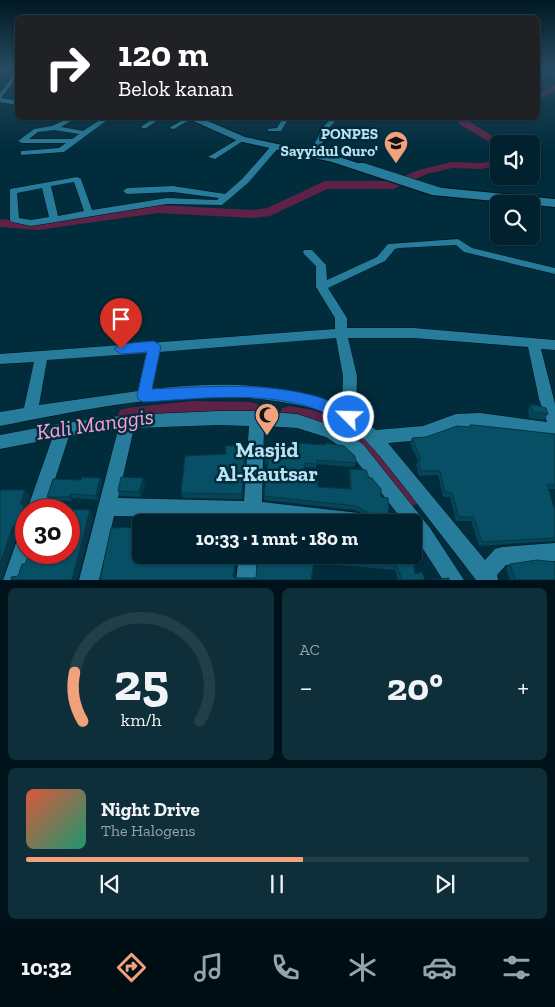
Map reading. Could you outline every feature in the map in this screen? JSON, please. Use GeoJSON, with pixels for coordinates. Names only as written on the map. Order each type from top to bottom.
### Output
{"type":"FeatureCollection","features":[{"type":"Feature","properties":{"kind":"street"},"geometry":{"type":"LineString","coordinates":[[0,99],[15,102]]}},
{"type":"Feature","properties":{"kind":"street"},"geometry":{"type":"LineString","coordinates":[[54,128],[69,120]]}},
{"type":"Feature","properties":{"kind":"street"},"geometry":{"type":"LineString","coordinates":[[24,152],[57,152],[103,120]]}},
{"type":"Feature","properties":{"kind":"street"},"geometry":{"type":"LineString","coordinates":[[144,127],[155,120]]}},
{"type":"Feature","properties":{"kind":"street"},"geometry":{"type":"LineString","coordinates":[[172,128],[186,120]]}},
{"type":"Feature","properties":{"kind":"street"},"geometry":{"type":"LineString","coordinates":[[199,120],[242,139],[335,159],[447,194],[555,203]]}},
{"type":"Feature","properties":{"kind":"street"},"geometry":{"type":"LineString","coordinates":[[270,130],[279,130],[285,120]]}},
{"type":"Feature","properties":{"kind":"street"},"geometry":{"type":"LineString","coordinates":[[313,154],[327,126],[333,120]]}},
{"type":"Feature","properties":{"kind":"street"},"geometry":{"type":"LineString","coordinates":[[73,141],[22,141],[36,130],[54,128],[82,133]]}},
{"type":"Feature","properties":{"kind":"street"},"geometry":{"type":"LineString","coordinates":[[212,157],[242,139]]}},
{"type":"Feature","properties":{"kind":"street"},"geometry":{"type":"LineString","coordinates":[[89,213],[77,179],[12,192],[15,220],[30,223],[167,201],[215,204],[228,197],[245,181],[274,147]]}},
{"type":"Feature","properties":{"kind":"street"},"geometry":{"type":"LineString","coordinates":[[46,185],[54,219]]}},
{"type":"Feature","properties":{"kind":"street"},"geometry":{"type":"LineString","coordinates":[[127,191],[173,189],[228,197]]}},
{"type":"Feature","properties":{"kind":"street"},"geometry":{"type":"LineString","coordinates":[[322,287],[381,259],[392,246],[399,245],[458,242],[468,250],[555,271]]}},
{"type":"Feature","properties":{"kind":"street"},"geometry":{"type":"LineString","coordinates":[[308,252],[318,261],[323,270],[322,287],[341,318],[341,332],[350,376],[349,417]]}},
{"type":"Feature","properties":{"kind":"street"},"geometry":{"type":"LineString","coordinates":[[0,359],[341,332],[414,333],[555,345]]}},
{"type":"Feature","properties":{"kind":"street"},"geometry":{"type":"LineString","coordinates":[[532,343],[548,382],[555,425]]}},
{"type":"Feature","properties":{"kind":"street"},"geometry":{"type":"LineString","coordinates":[[144,396],[154,346]]}},
{"type":"Feature","properties":{"kind":"street"},"geometry":{"type":"LineString","coordinates":[[30,414],[42,355]]}},
{"type":"Feature","properties":{"kind":"street"},"geometry":{"type":"LineString","coordinates":[[0,419],[144,396],[228,392],[273,394],[311,401],[349,417],[373,438],[487,577],[502,556],[555,552]]}},
{"type":"Feature","properties":{"kind":"street"},"geometry":{"type":"LineString","coordinates":[[0,442],[63,430],[128,422],[218,418],[297,421],[331,432],[356,450],[405,514]]}},
{"type":"Feature","properties":{"kind":"street"},"geometry":{"type":"LineString","coordinates":[[253,514],[257,418]]}},
{"type":"Feature","properties":{"kind":"street"},"geometry":{"type":"LineString","coordinates":[[373,438],[422,433],[456,421],[480,420],[555,430]]}},
{"type":"Feature","properties":{"kind":"street"},"geometry":{"type":"LineString","coordinates":[[89,580],[128,422]]}},
{"type":"Feature","properties":{"kind":"street"},"geometry":{"type":"LineString","coordinates":[[40,499],[63,430]]}},
{"type":"Feature","properties":{"kind":"street"},"geometry":{"type":"LineString","coordinates":[[107,507],[221,514]]}},
{"type":"Feature","properties":{"kind":"street"},"geometry":{"type":"LineString","coordinates":[[288,514],[311,514]]}},
{"type":"Feature","properties":{"kind":"street"},"geometry":{"type":"LineString","coordinates":[[422,537],[456,580]]}},
{"type":"Feature","properties":{"kind":"street"},"geometry":{"type":"LineString","coordinates":[[12,580],[17,564]]}},
{"type":"Feature","properties":{"kind":"street"},"geometry":{"type":"LineString","coordinates":[[246,580],[247,564]]}},
{"type":"Feature","properties":{"kind":"building"},"geometry":{"type":"Polygon","coordinates":[[[531,404],[546,408],[548,414],[533,412],[531,404]]]}},
{"type":"Feature","properties":{"kind":"building"},"geometry":{"type":"Polygon","coordinates":[[[470,425],[555,434],[555,485],[547,484],[555,511],[555,538],[482,542],[474,517],[459,517],[452,493],[445,492],[440,471],[421,471],[418,460],[421,460],[412,438],[426,437],[457,426],[470,427],[470,425]]]}},
{"type":"Feature","properties":{"kind":"building"},"geometry":{"type":"Polygon","coordinates":[[[297,443],[325,445],[325,443],[344,446],[355,456],[356,463],[317,460],[317,464],[305,463],[304,480],[318,481],[318,487],[351,489],[350,469],[366,470],[369,478],[372,478],[381,489],[381,497],[388,498],[389,514],[369,513],[356,506],[264,496],[268,460],[265,459],[267,447],[297,452],[297,443]]]}},
{"type":"Feature","properties":{"kind":"building"},"geometry":{"type":"Polygon","coordinates":[[[245,445],[242,494],[181,493],[185,456],[226,454],[225,446],[245,445]]]}},
{"type":"Feature","properties":{"kind":"building"},"geometry":{"type":"Polygon","coordinates":[[[82,477],[100,478],[96,496],[70,494],[69,497],[47,497],[53,479],[81,480],[82,477]]]}},
{"type":"Feature","properties":{"kind":"building"},"geometry":{"type":"Polygon","coordinates":[[[121,477],[143,478],[139,492],[118,491],[121,477]]]}},
{"type":"Feature","properties":{"kind":"building"},"geometry":{"type":"Polygon","coordinates":[[[0,490],[25,490],[22,499],[15,499],[15,525],[0,563],[0,490]]]}},
{"type":"Feature","properties":{"kind":"building"},"geometry":{"type":"Polygon","coordinates":[[[80,510],[90,510],[80,549],[80,510]]]}},
{"type":"Feature","properties":{"kind":"building"},"geometry":{"type":"Polygon","coordinates":[[[132,527],[132,564],[235,564],[233,576],[235,578],[256,578],[257,564],[314,564],[311,580],[100,580],[111,528],[132,527]]]}},
{"type":"Feature","properties":{"kind":"building"},"geometry":{"type":"Polygon","coordinates":[[[537,560],[555,562],[555,580],[516,580],[510,564],[537,560]]]}},
{"type":"Feature","properties":{"kind":"building"},"geometry":{"type":"Polygon","coordinates":[[[22,564],[76,564],[72,580],[11,580],[11,577],[18,576],[22,564]]]}},
{"type":"Feature","properties":{"kind":"building"},"geometry":{"type":"Polygon","coordinates":[[[378,564],[414,564],[415,574],[422,572],[425,580],[402,580],[397,566],[378,564]]]}},
{"type":"Feature","properties":{"kind":"building"},"geometry":{"type":"Polygon","coordinates":[[[449,578],[449,580],[431,580],[449,578]]]}},
{"type":"Feature","properties":{"kind":"waterway"},"geometry":{"type":"LineString","coordinates":[[461,120],[490,138]]}},
{"type":"Feature","properties":{"kind":"waterway"},"geometry":{"type":"LineString","coordinates":[[0,223],[38,226],[158,209],[253,214],[270,212],[325,185],[393,185],[423,172],[452,165],[490,164]]}},
{"type":"Feature","properties":{"kind":"waterway","name":"Kali Manggis"},"geometry":{"type":"LineString","coordinates":[[128,417],[192,410],[251,411]]}},
{"type":"Feature","properties":{"kind":"waterway","name":"Kali Manggis"},"geometry":{"type":"LineString","coordinates":[[290,415],[312,419],[361,436],[411,494]]}},
{"type":"Feature","properties":{"kind":"place","name":"PONPES Sayyidul Quro'"},"geometry":{"type":"Point","coordinates":[396,164]}},
{"type":"Feature","properties":{"kind":"place","name":"Masjid Al-Kautsar"},"geometry":{"type":"Point","coordinates":[267,436]}},
{"type":"Feature","properties":{"kind":"route"},"geometry":{"type":"LineString","coordinates":[[121,349],[154,346],[144,396],[170,393],[228,392],[273,394],[311,401],[349,417]]}}]}
